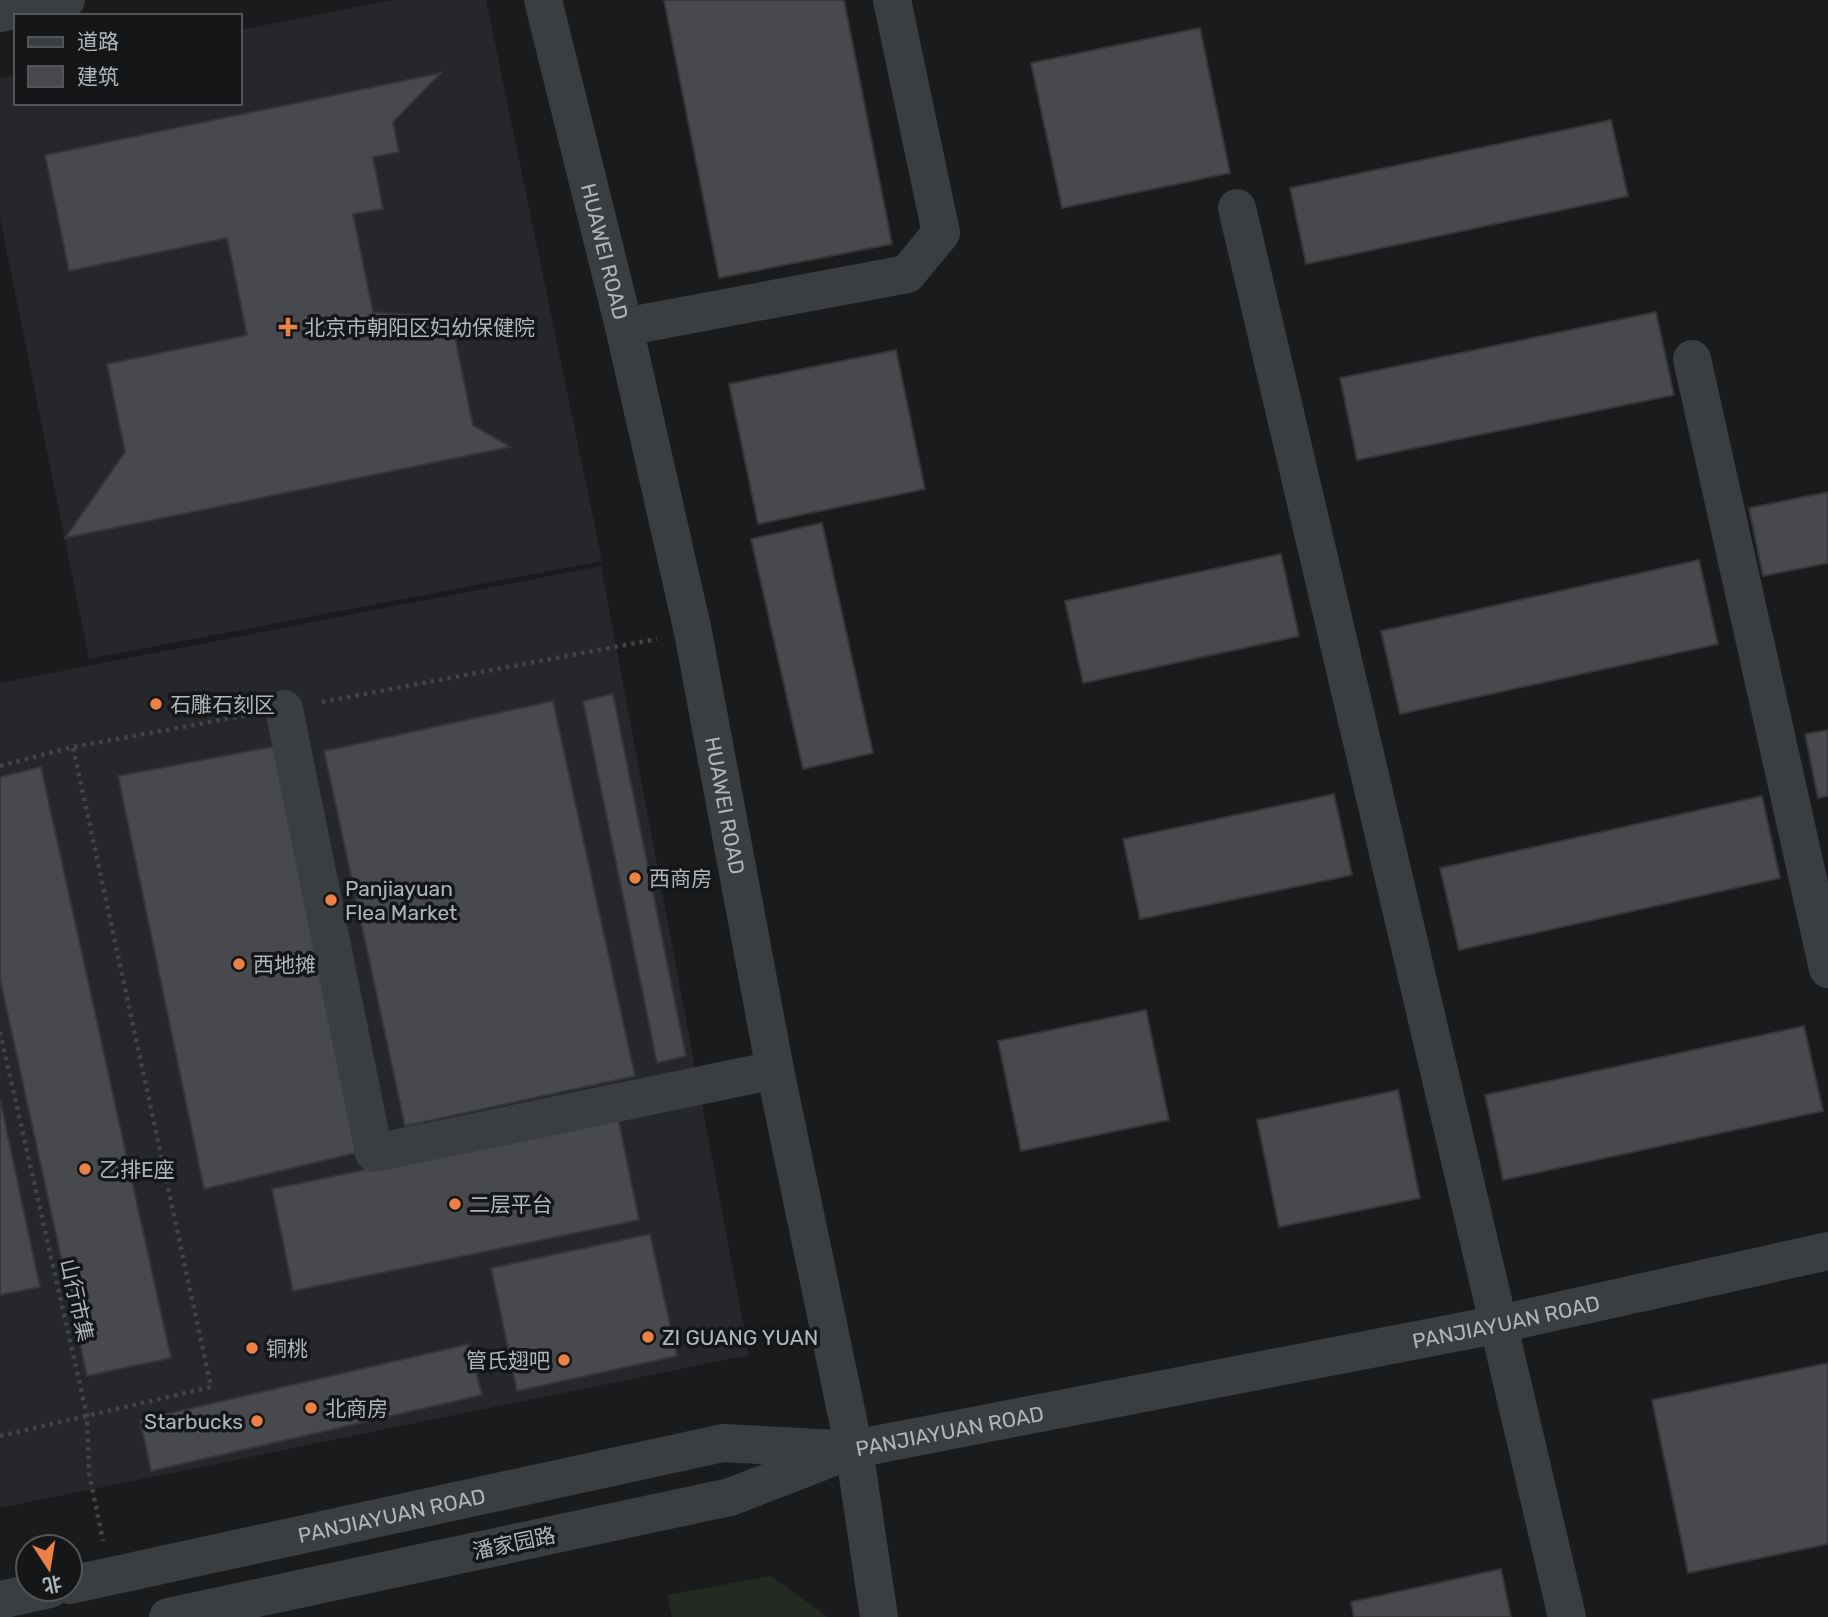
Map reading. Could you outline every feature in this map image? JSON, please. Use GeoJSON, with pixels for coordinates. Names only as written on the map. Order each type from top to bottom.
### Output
{"type":"FeatureCollection","features":[{"type":"Feature","properties":{"kind":"street"},"geometry":{"type":"LineString","coordinates":[[0,13],[66,0]]}},
{"type":"Feature","properties":{"kind":"street","name":"HUAWEI ROAD"},"geometry":{"type":"LineString","coordinates":[[543,0],[624,327],[693,632],[775,1070],[854,1449],[879,1617]]}},
{"type":"Feature","properties":{"kind":"street"},"geometry":{"type":"LineString","coordinates":[[624,327],[907,274],[941,233],[892,0]]}},
{"type":"Feature","properties":{"kind":"street"},"geometry":{"type":"LineString","coordinates":[[1237,208],[1567,1617]]}},
{"type":"Feature","properties":{"kind":"street"},"geometry":{"type":"LineString","coordinates":[[1692,359],[1828,969]]}},
{"type":"Feature","properties":{"kind":"street"},"geometry":{"type":"LineString","coordinates":[[284,709],[374,1153],[775,1070]]}},
{"type":"Feature","properties":{"kind":"street","name":"PANJIAYUAN ROAD"},"geometry":{"type":"LineString","coordinates":[[84,1582],[723,1443],[854,1449],[1500,1324],[1828,1251]]}},
{"type":"Feature","properties":{"kind":"street","name":"潘家园路"},"geometry":{"type":"LineString","coordinates":[[168,1617],[730,1497],[854,1449]]}},
{"type":"Feature","properties":{"kind":"path"},"geometry":{"type":"LineString","coordinates":[[0,766],[74,747],[693,632]]}},
{"type":"Feature","properties":{"kind":"path"},"geometry":{"type":"LineString","coordinates":[[0,1436],[211,1387],[74,747]]}},
{"type":"Feature","properties":{"kind":"path","name":"山行市集"},"geometry":{"type":"LineString","coordinates":[[0,1032],[87,1416],[89,1473],[111,1576]]}},
{"type":"Feature","properties":{"kind":"shaded area","name":"北京市朝阳区妇幼保健院"},"geometry":{"type":"Polygon","coordinates":[[[392,0],[486,0],[602,561],[89,659],[0,218],[0,78],[14,75],[14,105],[242,105],[242,30],[392,0]]]}},
{"type":"Feature","properties":{"kind":"shaded area","name":"Panjiayuan Flea Market"},"geometry":{"type":"Polygon","coordinates":[[[601,566],[749,1355],[0,1508],[0,683],[601,566]]]}},
{"type":"Feature","properties":{"kind":"shaded area"},"geometry":{"type":"Polygon","coordinates":[[[771,1576],[828,1617],[672,1617],[667,1595],[771,1576]]]}},
{"type":"Feature","properties":{"kind":"building"},"geometry":{"type":"Polygon","coordinates":[[[664,0],[844,0],[892,244],[719,278],[664,0]]]}},
{"type":"Feature","properties":{"kind":"building"},"geometry":{"type":"Polygon","coordinates":[[[1200,28],[1230,173],[1062,208],[1031,63],[1200,28]]]}},
{"type":"Feature","properties":{"kind":"building"},"geometry":{"type":"Polygon","coordinates":[[[441,73],[393,122],[399,152],[373,157],[383,209],[353,214],[373,312],[451,318],[473,425],[510,447],[65,538],[125,452],[107,364],[247,335],[227,238],[69,271],[45,155],[441,73]]]}},
{"type":"Feature","properties":{"kind":"building"},"geometry":{"type":"Polygon","coordinates":[[[1611,120],[1628,196],[1306,264],[1290,188],[1611,120]]]}},
{"type":"Feature","properties":{"kind":"building"},"geometry":{"type":"Polygon","coordinates":[[[1656,312],[1674,395],[1357,460],[1340,378],[1656,312]]]}},
{"type":"Feature","properties":{"kind":"building"},"geometry":{"type":"Polygon","coordinates":[[[896,350],[925,489],[758,524],[729,384],[896,350]]]}},
{"type":"Feature","properties":{"kind":"building"},"geometry":{"type":"Polygon","coordinates":[[[1828,492],[1828,563],[1763,576],[1749,508],[1828,492]]]}},
{"type":"Feature","properties":{"kind":"building"},"geometry":{"type":"Polygon","coordinates":[[[822,523],[873,753],[803,769],[751,539],[822,523]]]}},
{"type":"Feature","properties":{"kind":"building"},"geometry":{"type":"Polygon","coordinates":[[[1281,554],[1299,636],[1083,683],[1065,601],[1281,554]]]}},
{"type":"Feature","properties":{"kind":"building"},"geometry":{"type":"Polygon","coordinates":[[[1699,560],[1718,644],[1400,714],[1381,631],[1699,560]]]}},
{"type":"Feature","properties":{"kind":"building","name":"西商房"},"geometry":{"type":"Polygon","coordinates":[[[613,694],[686,1056],[657,1063],[583,701],[613,694]]]}},
{"type":"Feature","properties":{"kind":"building"},"geometry":{"type":"Polygon","coordinates":[[[553,701],[635,1076],[405,1126],[324,751],[553,701]]]}},
{"type":"Feature","properties":{"kind":"building"},"geometry":{"type":"Polygon","coordinates":[[[1828,730],[1828,796],[1818,798],[1805,734],[1828,730]]]}},
{"type":"Feature","properties":{"kind":"building","name":"西地摊"},"geometry":{"type":"Polygon","coordinates":[[[276,746],[360,1152],[204,1189],[118,776],[276,746]]]}},
{"type":"Feature","properties":{"kind":"building","name":"乙排E座"},"geometry":{"type":"Polygon","coordinates":[[[41,767],[171,1358],[87,1376],[0,979],[0,777],[41,767]]]}},
{"type":"Feature","properties":{"kind":"building"},"geometry":{"type":"Polygon","coordinates":[[[1334,794],[1352,875],[1140,919],[1123,839],[1334,794]]]}},
{"type":"Feature","properties":{"kind":"building"},"geometry":{"type":"Polygon","coordinates":[[[1762,796],[1780,878],[1459,950],[1440,868],[1762,796]]]}},
{"type":"Feature","properties":{"kind":"building"},"geometry":{"type":"Polygon","coordinates":[[[1146,1010],[1169,1120],[1021,1151],[998,1041],[1146,1010]]]}},
{"type":"Feature","properties":{"kind":"building"},"geometry":{"type":"Polygon","coordinates":[[[1804,1026],[1823,1111],[1503,1180],[1485,1095],[1804,1026]]]}},
{"type":"Feature","properties":{"kind":"building"},"geometry":{"type":"Polygon","coordinates":[[[1398,1090],[1420,1198],[1279,1227],[1257,1120],[1398,1090]]]}},
{"type":"Feature","properties":{"kind":"building"},"geometry":{"type":"Polygon","coordinates":[[[0,1099],[40,1287],[0,1295],[0,1099]]]}},
{"type":"Feature","properties":{"kind":"building","name":"二层平台"},"geometry":{"type":"Polygon","coordinates":[[[618,1117],[639,1220],[293,1291],[272,1189],[618,1117]]]}},
{"type":"Feature","properties":{"kind":"building"},"geometry":{"type":"Polygon","coordinates":[[[650,1234],[677,1356],[517,1391],[491,1268],[650,1234]]]}},
{"type":"Feature","properties":{"kind":"building","name":"北商房"},"geometry":{"type":"Polygon","coordinates":[[[469,1344],[482,1395],[151,1471],[140,1420],[469,1344]]]}},
{"type":"Feature","properties":{"kind":"building"},"geometry":{"type":"Polygon","coordinates":[[[1828,1363],[1828,1544],[1688,1573],[1652,1400],[1828,1363]]]}},
{"type":"Feature","properties":{"kind":"building"},"geometry":{"type":"Polygon","coordinates":[[[1501,1569],[1511,1617],[1354,1617],[1351,1602],[1501,1569]]]}},
{"type":"Feature","properties":{"kind":"place","name":"北京市朝阳区妇幼保健院"},"geometry":{"type":"Point","coordinates":[288,327]}},
{"type":"Feature","properties":{"kind":"place","name":"石雕石刻区"},"geometry":{"type":"Point","coordinates":[156,704]}},
{"type":"Feature","properties":{"kind":"place","name":"西商房"},"geometry":{"type":"Point","coordinates":[635,878]}},
{"type":"Feature","properties":{"kind":"place","name":"Panjiayuan Flea Market"},"geometry":{"type":"Point","coordinates":[331,900]}},
{"type":"Feature","properties":{"kind":"place","name":"西地摊"},"geometry":{"type":"Point","coordinates":[239,964]}},
{"type":"Feature","properties":{"kind":"place","name":"乙排E座"},"geometry":{"type":"Point","coordinates":[85,1169]}},
{"type":"Feature","properties":{"kind":"place","name":"二层平台"},"geometry":{"type":"Point","coordinates":[455,1204]}},
{"type":"Feature","properties":{"kind":"place","name":"ZI GUANG YUAN"},"geometry":{"type":"Point","coordinates":[648,1337]}},
{"type":"Feature","properties":{"kind":"place","name":"铜桃"},"geometry":{"type":"Point","coordinates":[252,1348]}},
{"type":"Feature","properties":{"kind":"place","name":"管氏翅吧"},"geometry":{"type":"Point","coordinates":[564,1360]}},
{"type":"Feature","properties":{"kind":"place","name":"北商房"},"geometry":{"type":"Point","coordinates":[311,1408]}},
{"type":"Feature","properties":{"kind":"place","name":"Starbucks"},"geometry":{"type":"Point","coordinates":[257,1421]}}]}
